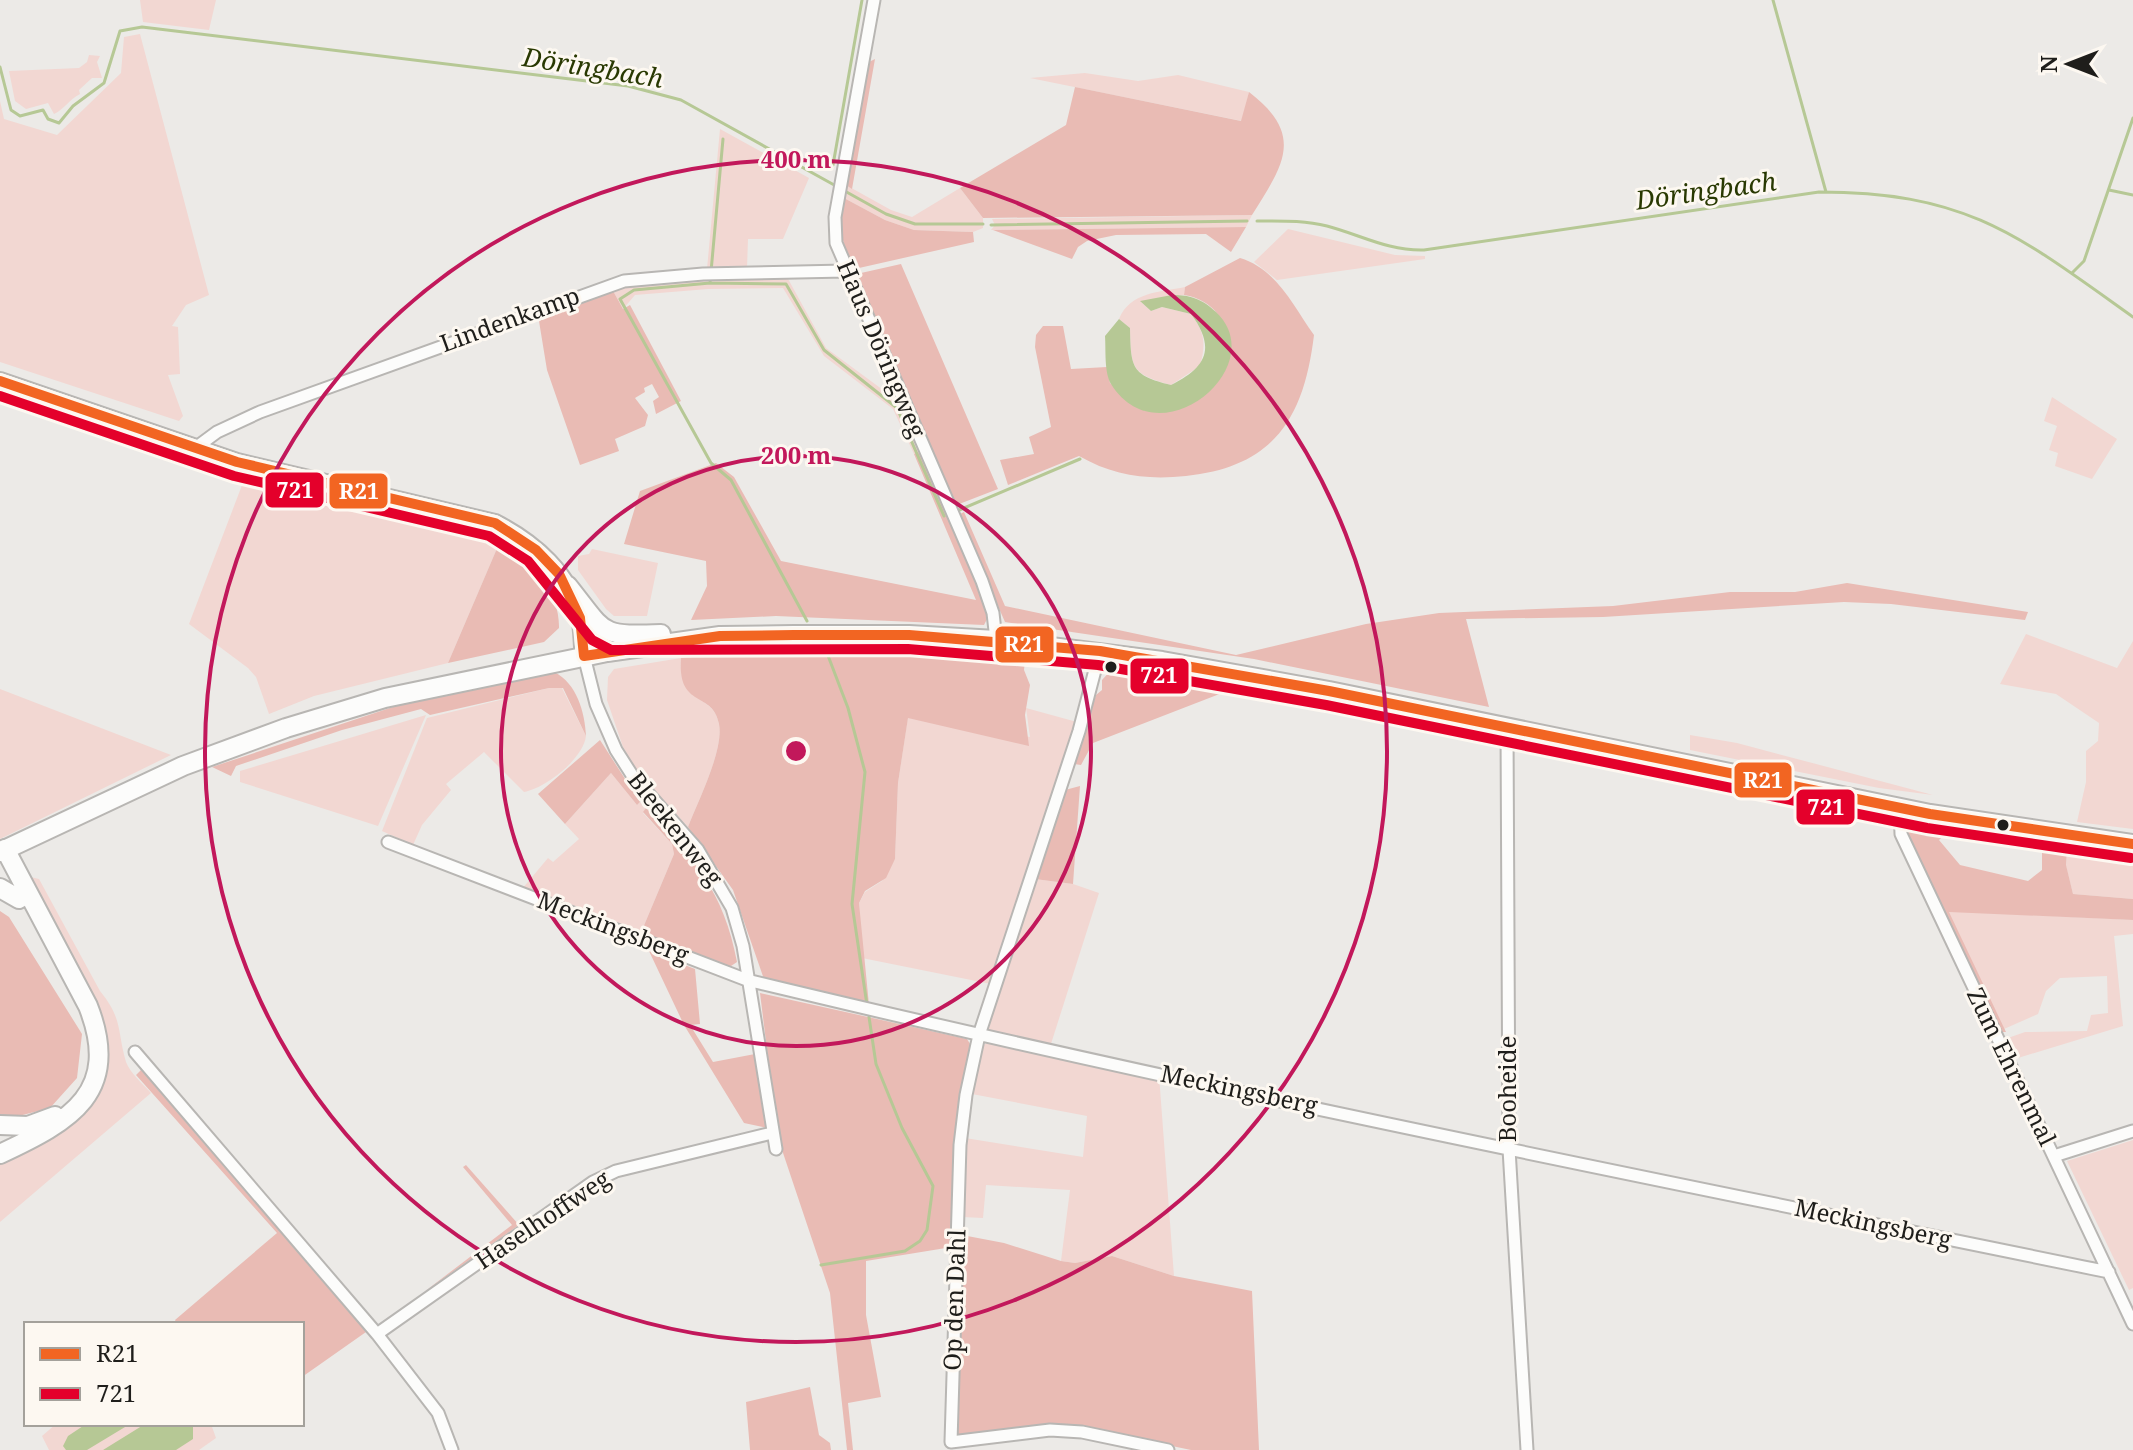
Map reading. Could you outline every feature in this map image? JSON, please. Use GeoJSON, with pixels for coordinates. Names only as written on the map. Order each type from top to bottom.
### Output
{"type":"FeatureCollection","features":[{"type":"Feature","properties":{"kind":"main road"},"geometry":{"type":"LineString","coordinates":[[0,381],[194,449],[283,474],[495,523],[537,551],[602,630],[614,636],[909,635],[1100,651],[1205,667],[1900,808],[2133,844]]}},
{"type":"Feature","properties":{"kind":"main road"},"geometry":{"type":"LineString","coordinates":[[568,586],[580,617],[584,656]]}},
{"type":"Feature","properties":{"kind":"main road"},"geometry":{"type":"LineString","coordinates":[[2,856],[183,766],[286,728],[398,694],[584,656],[720,636]]}},
{"type":"Feature","properties":{"kind":"main road"},"geometry":{"type":"LineString","coordinates":[[0,1125],[28,1126],[50,1119],[65,1109],[87,1079],[92,1054],[91,1034],[78,999],[19,899],[2,856]]}},
{"type":"Feature","properties":{"kind":"main road"},"geometry":{"type":"LineString","coordinates":[[0,1154],[71,1116],[91,1089],[99,1053],[96,1027],[88,1006],[2,856]]}},
{"type":"Feature","properties":{"kind":"main road"},"geometry":{"type":"LineString","coordinates":[[0,888],[19,899]]}},
{"type":"Feature","properties":{"kind":"street","name":"Haus Döringweg"},"geometry":{"type":"LineString","coordinates":[[874,0],[835,230],[845,271],[982,581],[993,613],[996,640]]}},
{"type":"Feature","properties":{"kind":"street","name":"Lindenkamp"},"geometry":{"type":"LineString","coordinates":[[194,449],[217,432],[260,412],[608,285],[703,274],[845,271]]}},
{"type":"Feature","properties":{"kind":"street","name":"Op den Dahl"},"geometry":{"type":"LineString","coordinates":[[1100,651],[1079,731],[979,1035],[962,1121],[951,1442],[1050,1430],[1082,1432],[1168,1450]]}},
{"type":"Feature","properties":{"kind":"street","name":"Bleekenweg"},"geometry":{"type":"LineString","coordinates":[[584,656],[596,704],[616,750],[632,775],[698,850],[725,892],[739,927],[776,1149]]}},
{"type":"Feature","properties":{"kind":"street","name":"Booheide"},"geometry":{"type":"LineString","coordinates":[[1507,727],[1509,1149],[1527,1450]]}},
{"type":"Feature","properties":{"kind":"street","name":"Zum Ehrenmal"},"geometry":{"type":"LineString","coordinates":[[1900,808],[1901,834],[2133,1324]]}},
{"type":"Feature","properties":{"kind":"street","name":"Meckingsberg"},"geometry":{"type":"LineString","coordinates":[[388,842],[747,980],[979,1035],[1509,1149],[2109,1272]]}},
{"type":"Feature","properties":{"kind":"street"},"geometry":{"type":"LineString","coordinates":[[135,1052],[377,1334],[438,1413],[452,1450]]}},
{"type":"Feature","properties":{"kind":"street"},"geometry":{"type":"LineString","coordinates":[[2054,1156],[2133,1131]]}},
{"type":"Feature","properties":{"kind":"street","name":"Haselhoffweg"},"geometry":{"type":"LineString","coordinates":[[377,1334],[593,1182],[616,1171],[772,1133]]}},
{"type":"Feature","properties":{"kind":"shaded area"},"geometry":{"type":"Polygon","coordinates":[[[140,0],[216,0],[209,30],[143,22],[140,0]]]}},
{"type":"Feature","properties":{"kind":"shaded area"},"geometry":{"type":"Polygon","coordinates":[[[140,34],[209,295],[186,305],[172,326],[178,327],[180,374],[168,375],[183,416],[179,421],[0,362],[0,101],[4,119],[57,135],[121,73],[124,37],[140,34]]]}},
{"type":"Feature","properties":{"kind":"shaded area"},"geometry":{"type":"Polygon","coordinates":[[[89,55],[100,56],[97,62],[102,78],[92,78],[79,90],[80,94],[58,112],[54,114],[48,103],[26,109],[15,101],[9,71],[79,68],[87,62],[89,55]]]}},
{"type":"Feature","properties":{"kind":"shaded area"},"geometry":{"type":"Polygon","coordinates":[[[875,59],[852,189],[846,185],[867,63],[875,59]]]}},
{"type":"Feature","properties":{"kind":"shaded area"},"geometry":{"type":"Polygon","coordinates":[[[1085,73],[1138,81],[1178,75],[1249,92],[1242,121],[1030,78],[1085,73]]]}},
{"type":"Feature","properties":{"kind":"shaded area"},"geometry":{"type":"Polygon","coordinates":[[[1075,87],[1241,121],[1249,92],[1278,122],[1284,150],[1280,165],[1252,215],[983,218],[960,188],[1066,125],[1075,87]]]}},
{"type":"Feature","properties":{"kind":"shaded area"},"geometry":{"type":"Polygon","coordinates":[[[720,129],[809,178],[783,239],[748,239],[747,268],[707,269],[720,129]]]}},
{"type":"Feature","properties":{"kind":"shaded area"},"geometry":{"type":"Polygon","coordinates":[[[846,185],[891,210],[912,217],[960,188],[983,218],[983,228],[973,232],[914,230],[885,220],[844,198],[846,185]]]}},
{"type":"Feature","properties":{"kind":"shaded area"},"geometry":{"type":"Polygon","coordinates":[[[844,198],[885,220],[914,230],[973,232],[974,242],[859,268],[850,266],[840,229],[844,198]]]}},
{"type":"Feature","properties":{"kind":"shaded area"},"geometry":{"type":"Polygon","coordinates":[[[1252,215],[1246,227],[991,230],[995,225],[992,219],[1252,215]]]}},
{"type":"Feature","properties":{"kind":"shaded area"},"geometry":{"type":"Polygon","coordinates":[[[1246,227],[1231,252],[1206,234],[1116,235],[1087,241],[1078,247],[1072,259],[993,230],[1246,227]]]}},
{"type":"Feature","properties":{"kind":"shaded area"},"geometry":{"type":"Polygon","coordinates":[[[1288,229],[1395,255],[1425,256],[1425,259],[1277,280],[1254,262],[1288,229]]]}},
{"type":"Feature","properties":{"kind":"shaded area"},"geometry":{"type":"Polygon","coordinates":[[[1240,258],[1253,263],[1274,280],[1314,335],[1302,391],[1292,414],[1263,449],[1242,462],[1216,471],[1186,476],[1144,477],[1105,468],[1079,456],[1008,485],[1000,460],[1034,454],[1029,437],[1051,427],[1035,347],[1036,335],[1043,326],[1063,326],[1071,369],[1107,367],[1110,383],[1145,411],[1229,358],[1228,336],[1220,317],[1205,303],[1184,295],[1185,287],[1240,258]]]}},
{"type":"Feature","properties":{"kind":"shaded area"},"geometry":{"type":"Polygon","coordinates":[[[901,264],[998,489],[954,506],[857,280],[861,273],[901,264]]]}},
{"type":"Feature","properties":{"kind":"shaded area"},"geometry":{"type":"Polygon","coordinates":[[[787,277],[826,348],[898,401],[920,452],[914,454],[893,409],[824,356],[783,288],[708,289],[635,295],[623,309],[612,289],[706,278],[787,277]]]}},
{"type":"Feature","properties":{"kind":"shaded area"},"geometry":{"type":"Polygon","coordinates":[[[1185,287],[1184,295],[1141,302],[1151,311],[1162,307],[1191,314],[1202,333],[1200,366],[1171,385],[1148,377],[1136,367],[1131,352],[1130,328],[1119,319],[1130,303],[1138,298],[1185,287]]]}},
{"type":"Feature","properties":{"kind":"shaded area"},"geometry":{"type":"Polygon","coordinates":[[[612,289],[623,309],[630,305],[681,401],[656,414],[653,401],[659,397],[652,384],[644,388],[645,392],[635,398],[648,415],[645,426],[615,439],[619,451],[580,465],[547,370],[538,315],[612,289]]]}},
{"type":"Feature","properties":{"kind":"shaded area"},"geometry":{"type":"Polygon","coordinates":[[[1172,295],[1196,299],[1216,312],[1230,334],[1230,357],[1220,379],[1203,397],[1180,409],[1156,413],[1132,405],[1111,384],[1106,367],[1105,336],[1119,319],[1130,328],[1133,361],[1141,373],[1171,385],[1183,378],[1200,364],[1204,356],[1205,347],[1199,326],[1191,314],[1162,307],[1151,311],[1140,301],[1172,295]]]}},
{"type":"Feature","properties":{"kind":"shaded area"},"geometry":{"type":"Polygon","coordinates":[[[2052,397],[2117,439],[2092,479],[2055,466],[2058,453],[2049,450],[2057,426],[2044,421],[2052,397]]]}},
{"type":"Feature","properties":{"kind":"shaded area"},"geometry":{"type":"Polygon","coordinates":[[[920,452],[982,595],[988,617],[984,625],[776,616],[691,620],[707,586],[706,561],[624,544],[640,491],[716,463],[734,477],[781,561],[976,600],[914,454],[920,452]]]}},
{"type":"Feature","properties":{"kind":"shaded area"},"geometry":{"type":"Polygon","coordinates":[[[244,480],[501,539],[448,663],[314,696],[269,714],[256,677],[248,668],[189,624],[244,480]]]}},
{"type":"Feature","properties":{"kind":"shaded area"},"geometry":{"type":"Polygon","coordinates":[[[964,512],[1005,606],[1236,655],[1366,624],[1439,613],[1613,606],[1730,592],[1795,592],[1847,583],[2028,612],[2025,620],[1891,604],[1844,602],[1603,617],[1466,619],[1489,707],[1254,659],[1005,622],[958,515],[964,512]]]}},
{"type":"Feature","properties":{"kind":"shaded area"},"geometry":{"type":"Polygon","coordinates":[[[501,539],[532,567],[549,589],[558,614],[559,628],[544,642],[448,663],[501,539]]]}},
{"type":"Feature","properties":{"kind":"shaded area"},"geometry":{"type":"Polygon","coordinates":[[[592,549],[658,563],[647,616],[614,616],[606,609],[578,570],[578,556],[589,554],[592,549]]]}},
{"type":"Feature","properties":{"kind":"shaded area"},"geometry":{"type":"Polygon","coordinates":[[[2026,634],[2117,668],[2133,641],[2133,829],[2077,822],[2086,782],[2086,751],[2098,741],[2099,723],[2056,694],[2000,684],[2026,634]]]}},
{"type":"Feature","properties":{"kind":"shaded area"},"geometry":{"type":"Polygon","coordinates":[[[795,648],[942,648],[1025,661],[1024,670],[1030,685],[1025,715],[1029,746],[908,718],[898,783],[895,859],[886,878],[865,891],[859,903],[869,1005],[765,982],[733,890],[688,827],[709,776],[720,735],[719,724],[710,707],[684,685],[681,658],[795,648]]]}},
{"type":"Feature","properties":{"kind":"shaded area"},"geometry":{"type":"Polygon","coordinates":[[[681,658],[685,684],[716,714],[720,735],[709,776],[688,827],[637,771],[623,747],[607,700],[608,677],[614,669],[681,658]]]}},
{"type":"Feature","properties":{"kind":"shaded area"},"geometry":{"type":"Polygon","coordinates":[[[1113,668],[1235,688],[1093,743],[1081,765],[1074,764],[1096,695],[1102,690],[1102,680],[1113,668]]]}},
{"type":"Feature","properties":{"kind":"shaded area"},"geometry":{"type":"Polygon","coordinates":[[[554,672],[574,691],[584,718],[586,736],[563,688],[549,688],[430,715],[421,709],[342,730],[236,766],[231,776],[212,767],[408,702],[554,672]]]}},
{"type":"Feature","properties":{"kind":"shaded area"},"geometry":{"type":"Polygon","coordinates":[[[549,688],[562,688],[586,736],[578,754],[562,771],[543,785],[524,792],[484,752],[446,784],[451,790],[422,825],[413,845],[382,831],[427,718],[549,688]]]}},
{"type":"Feature","properties":{"kind":"shaded area"},"geometry":{"type":"Polygon","coordinates":[[[0,689],[171,755],[0,839],[0,689]]]}},
{"type":"Feature","properties":{"kind":"shaded area"},"geometry":{"type":"Polygon","coordinates":[[[1026,708],[1077,722],[991,984],[862,958],[859,903],[865,892],[882,881],[895,859],[898,783],[908,717],[1030,737],[1026,708]]]}},
{"type":"Feature","properties":{"kind":"shaded area"},"geometry":{"type":"Polygon","coordinates":[[[426,715],[378,826],[240,782],[240,771],[426,715]]]}},
{"type":"Feature","properties":{"kind":"shaded area"},"geometry":{"type":"Polygon","coordinates":[[[1690,735],[1737,743],[1933,795],[1879,788],[1690,750],[1690,735]]]}},
{"type":"Feature","properties":{"kind":"shaded area"},"geometry":{"type":"Polygon","coordinates":[[[1513,738],[1882,810],[1885,817],[1511,743],[1513,738]]]}},
{"type":"Feature","properties":{"kind":"shaded area"},"geometry":{"type":"Polygon","coordinates":[[[600,740],[640,802],[637,805],[611,773],[565,824],[538,794],[600,740]]]}},
{"type":"Feature","properties":{"kind":"shaded area"},"geometry":{"type":"Polygon","coordinates":[[[611,773],[637,805],[640,802],[646,808],[643,813],[672,844],[674,854],[640,935],[522,889],[548,858],[553,862],[579,839],[565,824],[611,773]]]}},
{"type":"Feature","properties":{"kind":"shaded area"},"geometry":{"type":"Polygon","coordinates":[[[1080,786],[1073,884],[1035,879],[1065,790],[1080,786]]]}},
{"type":"Feature","properties":{"kind":"shaded area"},"geometry":{"type":"Polygon","coordinates":[[[646,808],[679,843],[715,896],[724,915],[737,962],[728,968],[640,935],[674,854],[672,844],[643,812],[646,808]]]}},
{"type":"Feature","properties":{"kind":"shaded area"},"geometry":{"type":"Polygon","coordinates":[[[1904,820],[1950,830],[1939,840],[1960,865],[2028,881],[2042,870],[2042,845],[2059,844],[2133,854],[2133,860],[2067,851],[2066,865],[2073,894],[2133,899],[2133,920],[1949,912],[2006,1032],[2001,1032],[1908,838],[1904,820]]]}},
{"type":"Feature","properties":{"kind":"shaded area"},"geometry":{"type":"Polygon","coordinates":[[[2067,851],[2133,860],[2133,899],[2073,894],[2066,866],[2067,851]]]}},
{"type":"Feature","properties":{"kind":"shaded area"},"geometry":{"type":"Polygon","coordinates":[[[26,876],[39,879],[112,1010],[128,1066],[151,1093],[0,1222],[0,1164],[41,1144],[66,1126],[104,1058],[26,876]]]}},
{"type":"Feature","properties":{"kind":"shaded area"},"geometry":{"type":"Polygon","coordinates":[[[1035,879],[1073,884],[1099,893],[1050,1047],[990,1034],[987,1026],[1035,879]]]}},
{"type":"Feature","properties":{"kind":"shaded area"},"geometry":{"type":"Polygon","coordinates":[[[0,911],[9,917],[82,1034],[77,1078],[50,1108],[7,1119],[0,1115],[0,911]]]}},
{"type":"Feature","properties":{"kind":"shaded area"},"geometry":{"type":"Polygon","coordinates":[[[1948,911],[2133,920],[2133,934],[2114,936],[2123,1026],[2018,1058],[2008,1038],[2025,1032],[2087,1031],[2091,1015],[2108,1013],[2107,976],[2060,978],[2046,991],[2038,1014],[2004,1029],[1948,911]]]}},
{"type":"Feature","properties":{"kind":"shaded area"},"geometry":{"type":"Polygon","coordinates":[[[649,951],[695,969],[700,1024],[690,1025],[713,1062],[755,1054],[767,1128],[744,1123],[684,1025],[649,951]]]}},
{"type":"Feature","properties":{"kind":"shaded area"},"geometry":{"type":"Polygon","coordinates":[[[760,993],[967,1039],[972,1047],[957,1124],[952,1247],[866,1261],[866,1315],[881,1397],[848,1403],[853,1450],[847,1450],[830,1293],[778,1138],[760,993]]]}},
{"type":"Feature","properties":{"kind":"shaded area"},"geometry":{"type":"Polygon","coordinates":[[[988,1042],[1159,1075],[1174,1276],[1112,1256],[1075,1263],[1061,1261],[1070,1190],[986,1185],[983,1218],[962,1217],[965,1138],[1083,1157],[1087,1116],[972,1094],[981,1047],[988,1042]]]}},
{"type":"Feature","properties":{"kind":"shaded area"},"geometry":{"type":"Polygon","coordinates":[[[141,1070],[366,1332],[304,1376],[304,1322],[176,1322],[277,1233],[136,1075],[141,1070]]]}},
{"type":"Feature","properties":{"kind":"shaded area"},"geometry":{"type":"Polygon","coordinates":[[[2133,1140],[2133,1288],[2129,1290],[2067,1161],[2133,1140]]]}},
{"type":"Feature","properties":{"kind":"shaded area"},"geometry":{"type":"Polygon","coordinates":[[[466,1165],[519,1225],[424,1292],[512,1225],[463,1167],[466,1165]]]}},
{"type":"Feature","properties":{"kind":"shaded area"},"geometry":{"type":"Polygon","coordinates":[[[962,1235],[1075,1263],[1112,1256],[1174,1276],[1252,1291],[1259,1450],[1191,1450],[1082,1427],[960,1437],[955,1432],[962,1235]]]}},
{"type":"Feature","properties":{"kind":"shaded area"},"geometry":{"type":"Polygon","coordinates":[[[810,1387],[819,1435],[830,1443],[831,1450],[750,1450],[746,1402],[810,1387]]]}},
{"type":"Feature","properties":{"kind":"shaded area"},"geometry":{"type":"Polygon","coordinates":[[[54,1426],[212,1426],[216,1438],[199,1450],[49,1450],[42,1436],[54,1426]]]}},
{"type":"Feature","properties":{"kind":"shaded area"},"geometry":{"type":"Polygon","coordinates":[[[83,1426],[127,1426],[87,1450],[66,1450],[63,1446],[68,1436],[83,1426]]]}},
{"type":"Feature","properties":{"kind":"shaded area"},"geometry":{"type":"Polygon","coordinates":[[[142,1426],[193,1426],[193,1439],[176,1450],[103,1450],[142,1426]]]}},
{"type":"Feature","properties":{"kind":"waterway"},"geometry":{"type":"LineString","coordinates":[[833,165],[862,0]]}},
{"type":"Feature","properties":{"kind":"waterway"},"geometry":{"type":"LineString","coordinates":[[1773,0],[1826,192]]}},
{"type":"Feature","properties":{"kind":"waterway","name":"Döringbach"},"geometry":{"type":"LineString","coordinates":[[0,67],[11,110],[20,116],[43,110],[48,119],[59,123],[73,106],[104,83],[120,31],[142,27],[628,86],[681,100],[836,186]]}},
{"type":"Feature","properties":{"kind":"waterway"},"geometry":{"type":"LineString","coordinates":[[2072,273],[2084,261],[2133,118]]}},
{"type":"Feature","properties":{"kind":"waterway"},"geometry":{"type":"LineString","coordinates":[[723,139],[710,283],[786,284],[824,350],[897,408],[944,516]]}},
{"type":"Feature","properties":{"kind":"waterway","name":"Döringbach"},"geometry":{"type":"LineString","coordinates":[[843,190],[886,214],[915,224],[983,224]]}},
{"type":"Feature","properties":{"kind":"waterway"},"geometry":{"type":"LineString","coordinates":[[2109,190],[2133,195]]}},
{"type":"Feature","properties":{"kind":"waterway","name":"Döringbach"},"geometry":{"type":"LineString","coordinates":[[1257,221],[1318,224],[1386,245],[1424,250],[1819,192],[1870,194],[1914,200],[1953,210],[1988,224],[2022,241],[2133,317]]}},
{"type":"Feature","properties":{"kind":"waterway","name":"Döringbach"},"geometry":{"type":"LineString","coordinates":[[991,225],[1247,221]]}},
{"type":"Feature","properties":{"kind":"waterway"},"geometry":{"type":"LineString","coordinates":[[710,283],[634,290],[620,299],[711,463],[731,480],[807,621]]}},
{"type":"Feature","properties":{"kind":"waterway"},"geometry":{"type":"LineString","coordinates":[[957,511],[1080,459]]}},
{"type":"Feature","properties":{"kind":"waterway"},"geometry":{"type":"LineString","coordinates":[[827,653],[848,708],[865,772],[852,904],[867,1005]]}},
{"type":"Feature","properties":{"kind":"waterway"},"geometry":{"type":"LineString","coordinates":[[821,1265],[905,1251],[920,1241],[927,1230],[933,1186],[902,1128],[876,1064],[869,1017]]}},
{"type":"Feature","properties":{"kind":"transit line","name":"R21"},"geometry":{"type":"LineString","coordinates":[[0,381],[237,462],[495,523],[536,550],[559,574],[580,618],[584,656],[720,636],[794,635],[909,635],[1100,651],[1329,691],[1930,814],[2133,844]]}},
{"type":"Feature","properties":{"kind":"transit line","name":"721"},"geometry":{"type":"LineString","coordinates":[[0,396],[234,476],[489,536],[528,561],[592,640],[611,650],[908,649],[1098,665],[1326,705],[1927,828],[2131,858]]}}]}
